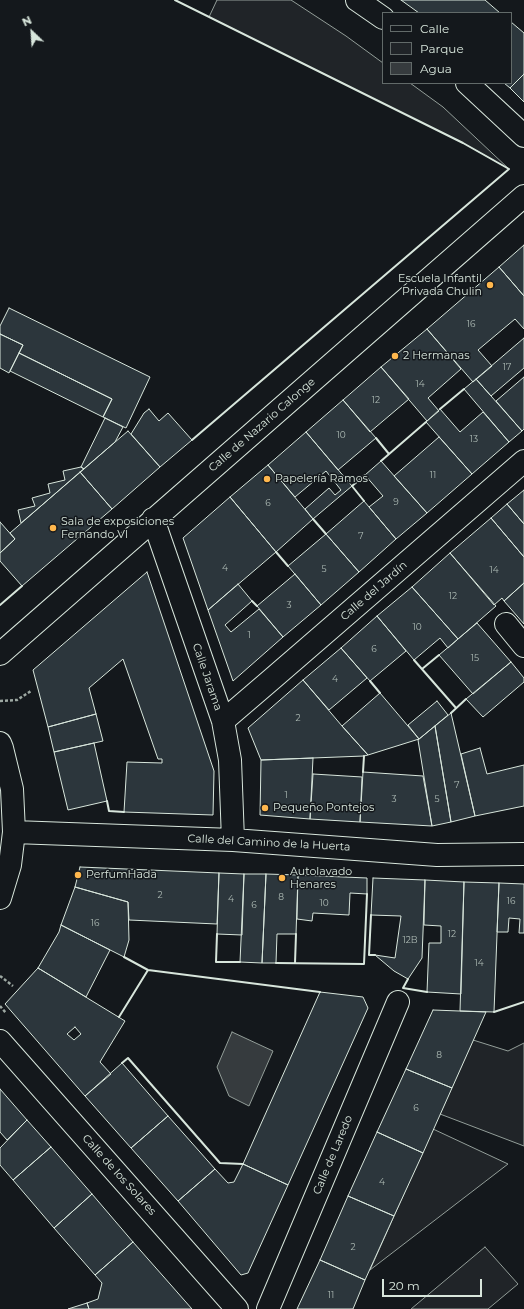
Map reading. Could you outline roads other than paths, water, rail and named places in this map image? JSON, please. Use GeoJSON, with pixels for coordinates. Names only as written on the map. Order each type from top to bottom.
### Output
{"type":"FeatureCollection","features":[{"type":"Feature","properties":{"kind":"street"},"geometry":{"type":"LineString","coordinates":[[357,0],[382,17]]}},
{"type":"Feature","properties":{"kind":"street"},"geometry":{"type":"LineString","coordinates":[[468,84],[524,136]]}},
{"type":"Feature","properties":{"kind":"street","name":"Calle de Nazario Calonge"},"geometry":{"type":"LineString","coordinates":[[0,654],[524,196]]}},
{"type":"Feature","properties":{"kind":"street","name":"Calle del Jardín"},"geometry":{"type":"LineString","coordinates":[[222,721],[524,461]]}},
{"type":"Feature","properties":{"kind":"street","name":"Calle Jarama"},"geometry":{"type":"LineString","coordinates":[[153,519],[222,721],[230,760],[233,840]]}},
{"type":"Feature","properties":{"kind":"street"},"geometry":{"type":"LineString","coordinates":[[506,624],[524,646]]}},
{"type":"Feature","properties":{"kind":"street"},"geometry":{"type":"LineString","coordinates":[[0,743],[12,789],[14,832],[10,865],[0,898]]}},
{"type":"Feature","properties":{"kind":"street","name":"Calle del Camino de la Huerta"},"geometry":{"type":"LineString","coordinates":[[14,832],[233,840],[437,855],[524,854]]}},
{"type":"Feature","properties":{"kind":"street","name":"Calle de Laredo"},"geometry":{"type":"LineString","coordinates":[[268,1309],[398,1002]]}},
{"type":"Feature","properties":{"kind":"street","name":"Calle de los Solares"},"geometry":{"type":"LineString","coordinates":[[0,1040],[237,1309]]}},
{"type":"Feature","properties":{"kind":"water"},"geometry":{"type":"Polygon","coordinates":[[[232,1032],[273,1051],[249,1106],[229,1096],[217,1067],[232,1032]]]}},
{"type":"Feature","properties":{"kind":"place","name":"Escuela Infantil Privada Chulin"},"geometry":{"type":"Point","coordinates":[490,285]}},
{"type":"Feature","properties":{"kind":"place","name":"2 Hermanas"},"geometry":{"type":"Point","coordinates":[395,356]}},
{"type":"Feature","properties":{"kind":"place","name":"Papelería Ramos"},"geometry":{"type":"Point","coordinates":[267,479]}},
{"type":"Feature","properties":{"kind":"place","name":"Sala de exposiciones Fernando VI"},"geometry":{"type":"Point","coordinates":[53,528]}},
{"type":"Feature","properties":{"kind":"place","name":"Pequeño Pontejos"},"geometry":{"type":"Point","coordinates":[265,808]}},
{"type":"Feature","properties":{"kind":"place","name":"PerfumHada"},"geometry":{"type":"Point","coordinates":[78,875]}},
{"type":"Feature","properties":{"kind":"place","name":"Autolavado Henares"},"geometry":{"type":"Point","coordinates":[282,878]}}]}
